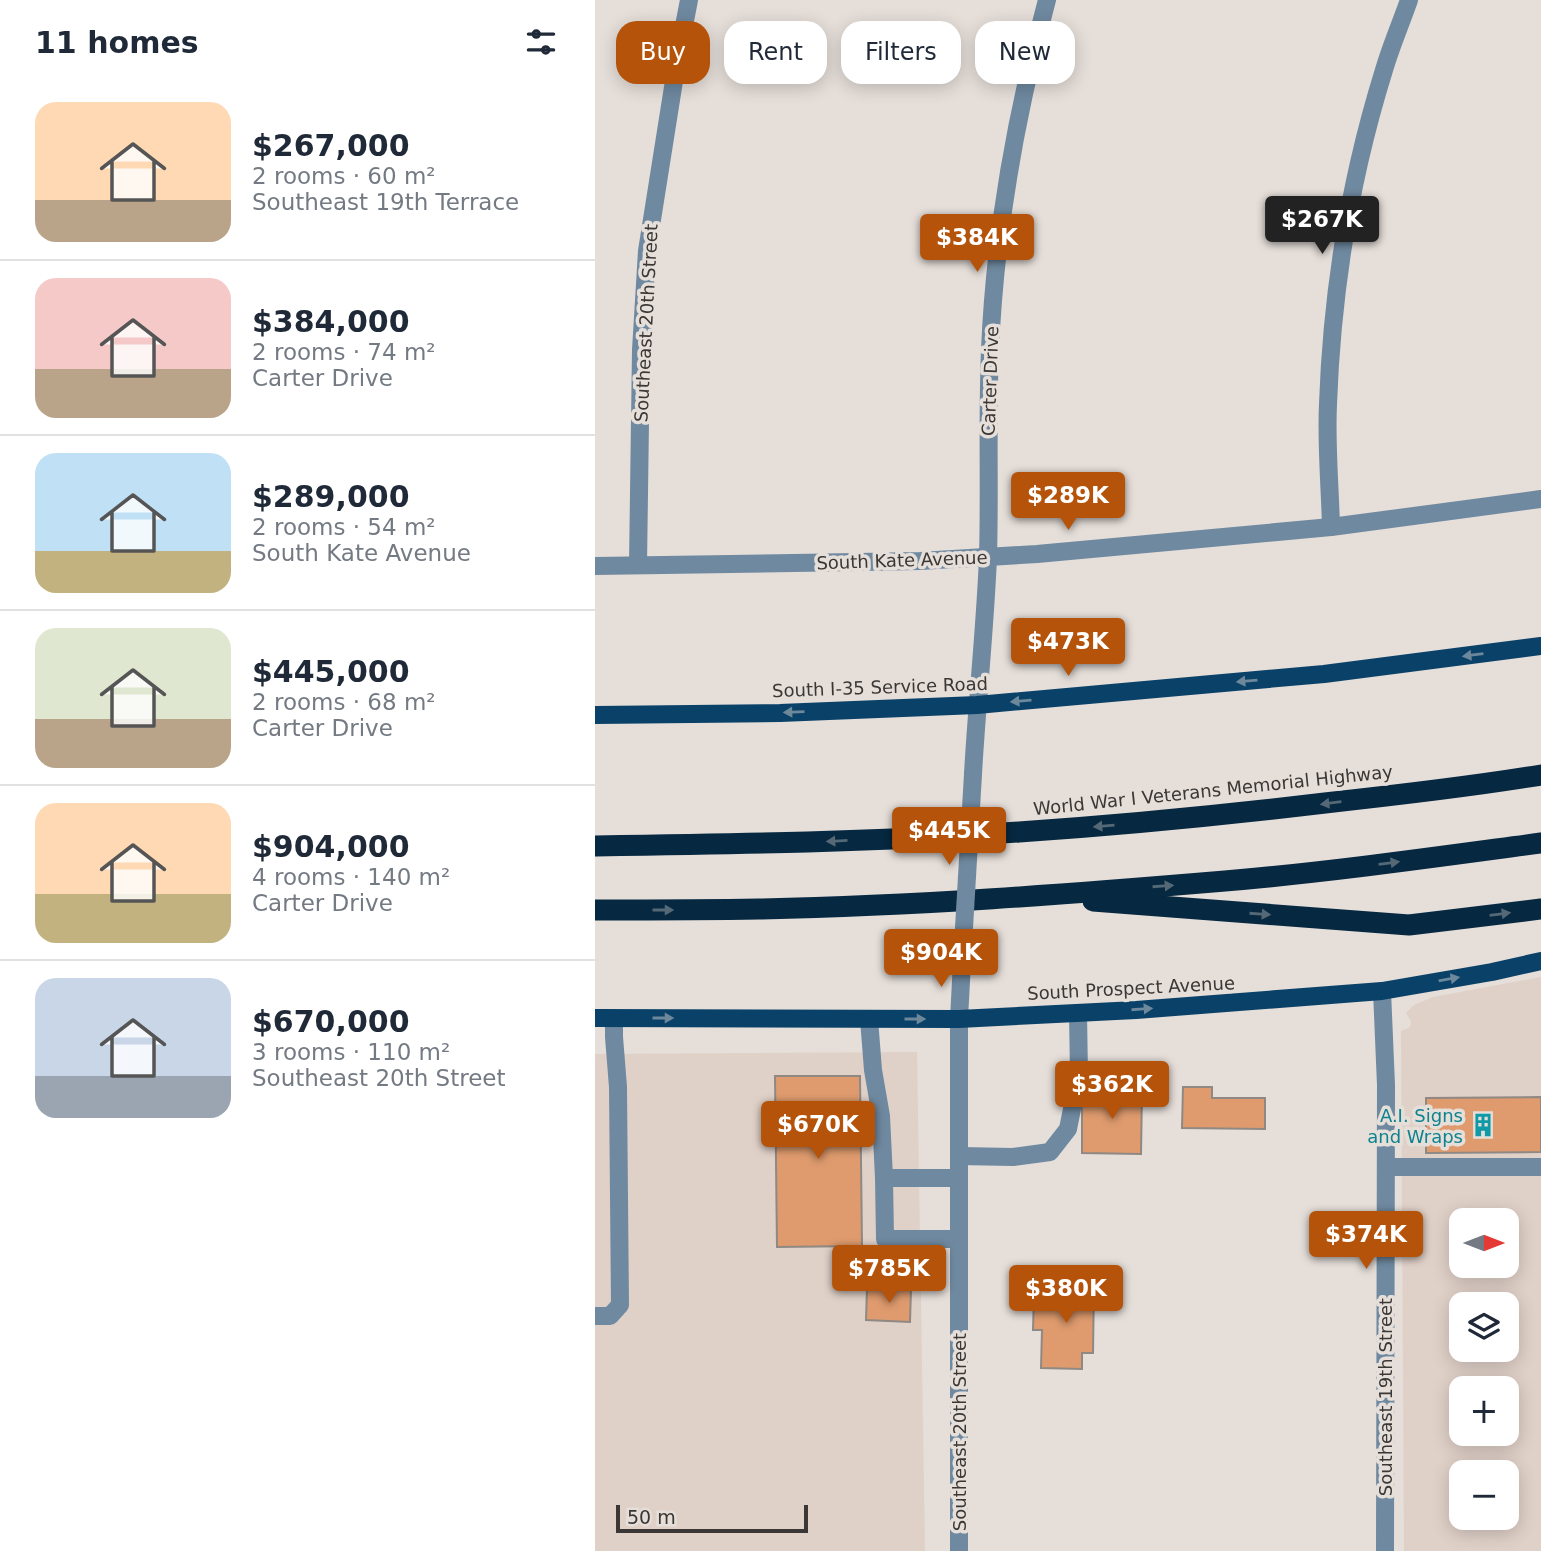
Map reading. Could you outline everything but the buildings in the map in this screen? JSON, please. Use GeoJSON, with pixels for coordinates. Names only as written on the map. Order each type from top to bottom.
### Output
{"type":"FeatureCollection","features":[{"type":"Feature","properties":{"kind":"highway"},"geometry":{"type":"LineString","coordinates":[[1471,786],[1541,763]]}},
{"type":"Feature","properties":{"kind":"highway","name":"World War I Veterans Memorial Highway"},"geometry":{"type":"LineString","coordinates":[[595,846],[800,843],[1017,833],[1150,822],[1471,786],[1541,775]]}},
{"type":"Feature","properties":{"kind":"highway"},"geometry":{"type":"LineString","coordinates":[[595,910],[760,909],[1021,896],[1227,881],[1541,843]]}},
{"type":"Feature","properties":{"kind":"highway"},"geometry":{"type":"LineString","coordinates":[[1021,896],[1409,925],[1541,909]]}},
{"type":"Feature","properties":{"kind":"main road","name":"South I-35 Service Road"},"geometry":{"type":"LineString","coordinates":[[595,715],[780,713],[977,705],[1324,674],[1541,646]]}},
{"type":"Feature","properties":{"kind":"main road","name":"South Prospect Avenue"},"geometry":{"type":"LineString","coordinates":[[595,1018],[959,1019],[1078,1013],[1382,991],[1541,961]]}},
{"type":"Feature","properties":{"kind":"street","name":"Southeast 20th Street"},"geometry":{"type":"LineString","coordinates":[[638,565],[641,350],[647,251],[689,0]]}},
{"type":"Feature","properties":{"kind":"street","name":"Carter Drive"},"geometry":{"type":"LineString","coordinates":[[959,1019],[988,557],[990,348],[997,255],[1015,134],[1047,0]]}},
{"type":"Feature","properties":{"kind":"street"},"geometry":{"type":"LineString","coordinates":[[1331,527],[1328,407],[1333,314],[1345,227],[1363,143],[1384,68],[1409,0]]}},
{"type":"Feature","properties":{"kind":"street","name":"South Kate Avenue"},"geometry":{"type":"LineString","coordinates":[[595,566],[920,561],[988,557],[1331,527],[1541,499]]}},
{"type":"Feature","properties":{"kind":"street","name":"Southeast 19th Street"},"geometry":{"type":"LineString","coordinates":[[1382,991],[1386,1085],[1385,1551]]}},
{"type":"Feature","properties":{"kind":"street"},"geometry":{"type":"LineString","coordinates":[[959,1156],[1013,1157],[1049,1152],[1068,1129],[1079,1074],[1078,1013]]}},
{"type":"Feature","properties":{"kind":"street"},"geometry":{"type":"LineString","coordinates":[[595,1316],[610,1316],[620,1305],[618,1087],[614,1018]]}},
{"type":"Feature","properties":{"kind":"street"},"geometry":{"type":"LineString","coordinates":[[869,1019],[873,1070],[881,1116],[885,1239],[959,1239]]}},
{"type":"Feature","properties":{"kind":"street","name":"Southeast 20th Street"},"geometry":{"type":"LineString","coordinates":[[959,1019],[959,1551]]}},
{"type":"Feature","properties":{"kind":"street"},"geometry":{"type":"LineString","coordinates":[[1386,1167],[1541,1167]]}},
{"type":"Feature","properties":{"kind":"street"},"geometry":{"type":"LineString","coordinates":[[884,1178],[959,1178]]}},
{"type":"Feature","properties":{"kind":"shaded area"},"geometry":{"type":"Polygon","coordinates":[[[1541,977],[1541,1551],[1404,1551],[1401,1031],[1410,1027],[1411,1021],[1406,1013],[1414,1005],[1433,997],[1541,977]]]}},
{"type":"Feature","properties":{"kind":"shaded area"},"geometry":{"type":"Polygon","coordinates":[[[917,1052],[925,1551],[595,1551],[595,1054],[917,1052]]]}},
{"type":"Feature","properties":{"kind":"place","name":"A.I. Signs and Wraps"},"geometry":{"type":"Point","coordinates":[1483,1125]}}]}
